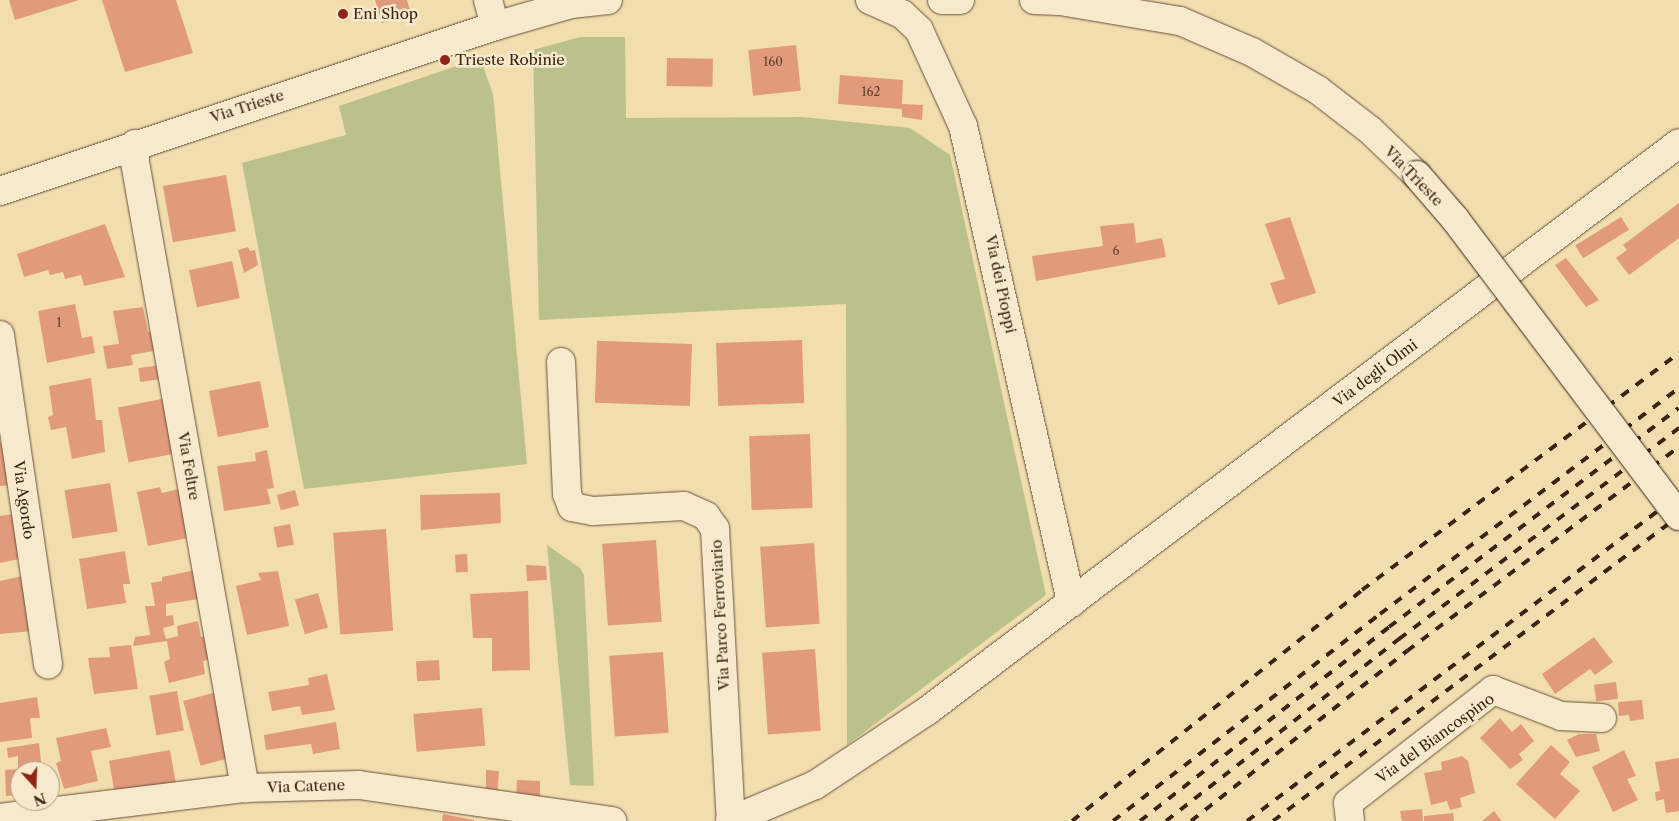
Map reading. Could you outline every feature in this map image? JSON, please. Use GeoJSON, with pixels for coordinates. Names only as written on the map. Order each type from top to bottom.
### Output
{"type":"FeatureCollection","features":[{"type":"Feature","properties":{"kind":"street","name":"Via Trieste"},"geometry":{"type":"LineString","coordinates":[[0,191],[135,144],[492,13],[608,0]]}},
{"type":"Feature","properties":{"kind":"street","name":"Via dei Pioppi"},"geometry":{"type":"LineString","coordinates":[[870,0],[902,14],[919,30],[963,126],[1071,603]]}},
{"type":"Feature","properties":{"kind":"street","name":"Via Trieste"},"geometry":{"type":"LineString","coordinates":[[1034,0],[1060,1],[1180,21],[1252,52],[1318,90],[1370,130],[1417,175],[1455,219],[1679,516]]}},
{"type":"Feature","properties":{"kind":"street","name":"Via degli Olmi"},"geometry":{"type":"LineString","coordinates":[[1071,603],[1679,143]]}},
{"type":"Feature","properties":{"kind":"street","name":"Via Feltre"},"geometry":{"type":"LineString","coordinates":[[135,144],[135,162],[245,788]]}},
{"type":"Feature","properties":{"kind":"street","name":"Via Agordo"},"geometry":{"type":"LineString","coordinates":[[0,335],[48,665]]}},
{"type":"Feature","properties":{"kind":"street","name":"Via Parco Ferroviario"},"geometry":{"type":"LineString","coordinates":[[561,362],[567,494],[572,507],[593,511],[684,506],[706,516],[715,529],[730,821],[815,785],[927,711],[1071,603]]}},
{"type":"Feature","properties":{"kind":"street","name":"Via del Biancospino"},"geometry":{"type":"LineString","coordinates":[[1350,821],[1348,802],[1493,690],[1561,716],[1602,718]]}},
{"type":"Feature","properties":{"kind":"street","name":"Via Catene"},"geometry":{"type":"LineString","coordinates":[[0,818],[245,788],[359,785],[612,821]]}},
{"type":"Feature","properties":{"kind":"green space"},"geometry":{"type":"Polygon","coordinates":[[[580,37],[625,37],[626,118],[802,117],[910,128],[950,155],[1046,595],[847,745],[846,304],[539,320],[533,50],[580,37]]]}},
{"type":"Feature","properties":{"kind":"green space"},"geometry":{"type":"Polygon","coordinates":[[[480,58],[493,94],[527,464],[304,489],[242,163],[346,135],[339,106],[480,58]]]}},
{"type":"Feature","properties":{"kind":"green space"},"geometry":{"type":"Polygon","coordinates":[[[547,545],[580,568],[584,575],[594,786],[570,785],[547,545]]]}},
{"type":"Feature","properties":{"kind":"building"},"geometry":{"type":"Polygon","coordinates":[[[9,0],[79,0],[15,20],[9,0]]]}},
{"type":"Feature","properties":{"kind":"building"},"geometry":{"type":"Polygon","coordinates":[[[102,0],[176,0],[193,53],[125,72],[102,0]]]}},
{"type":"Feature","properties":{"kind":"building"},"geometry":{"type":"Polygon","coordinates":[[[375,0],[407,0],[411,14],[382,23],[375,0]]]}},
{"type":"Feature","properties":{"kind":"building","name":"Eni Shop"},"geometry":{"type":"Polygon","coordinates":[[[344,7],[348,19],[342,21],[338,9],[344,7]]]}},
{"type":"Feature","properties":{"kind":"building"},"geometry":{"type":"Polygon","coordinates":[[[796,45],[801,91],[753,96],[748,50],[796,45]]]}},
{"type":"Feature","properties":{"kind":"building"},"geometry":{"type":"Polygon","coordinates":[[[667,58],[713,59],[713,87],[667,86],[667,58]]]}},
{"type":"Feature","properties":{"kind":"building"},"geometry":{"type":"Polygon","coordinates":[[[840,75],[903,80],[902,104],[923,105],[922,120],[902,117],[902,109],[838,104],[840,75]]]}},
{"type":"Feature","properties":{"kind":"building"},"geometry":{"type":"Polygon","coordinates":[[[226,175],[236,231],[173,242],[163,186],[226,175]]]}},
{"type":"Feature","properties":{"kind":"building"},"geometry":{"type":"Polygon","coordinates":[[[1679,203],[1679,238],[1629,275],[1616,258],[1627,250],[1623,245],[1679,203]]]}},
{"type":"Feature","properties":{"kind":"building"},"geometry":{"type":"Polygon","coordinates":[[[1290,217],[1316,293],[1278,305],[1270,283],[1285,279],[1265,224],[1290,217]]]}},
{"type":"Feature","properties":{"kind":"building"},"geometry":{"type":"Polygon","coordinates":[[[1621,217],[1629,230],[1583,258],[1575,246],[1621,217]]]}},
{"type":"Feature","properties":{"kind":"building"},"geometry":{"type":"Polygon","coordinates":[[[1134,223],[1136,243],[1162,238],[1166,257],[1036,281],[1032,256],[1103,246],[1100,226],[1134,223]]]}},
{"type":"Feature","properties":{"kind":"building"},"geometry":{"type":"Polygon","coordinates":[[[105,224],[125,277],[84,286],[81,275],[65,279],[63,272],[50,275],[48,270],[24,277],[17,254],[105,224]]]}},
{"type":"Feature","properties":{"kind":"building"},"geometry":{"type":"Polygon","coordinates":[[[248,247],[250,251],[255,250],[258,265],[244,273],[238,250],[248,247]]]}},
{"type":"Feature","properties":{"kind":"building"},"geometry":{"type":"Polygon","coordinates":[[[1566,258],[1599,300],[1586,307],[1555,265],[1566,258]]]}},
{"type":"Feature","properties":{"kind":"building"},"geometry":{"type":"Polygon","coordinates":[[[232,261],[240,298],[197,307],[189,270],[232,261]]]}},
{"type":"Feature","properties":{"kind":"building"},"geometry":{"type":"Polygon","coordinates":[[[75,304],[82,338],[92,336],[95,353],[47,363],[38,311],[75,304]]]}},
{"type":"Feature","properties":{"kind":"building"},"geometry":{"type":"Polygon","coordinates":[[[143,307],[148,332],[156,331],[159,350],[131,355],[133,365],[107,369],[103,346],[119,344],[113,311],[143,307]]]}},
{"type":"Feature","properties":{"kind":"building"},"geometry":{"type":"Polygon","coordinates":[[[802,340],[804,403],[718,406],[716,343],[802,340]]]}},
{"type":"Feature","properties":{"kind":"building"},"geometry":{"type":"Polygon","coordinates":[[[597,341],[692,344],[690,406],[595,403],[597,341]]]}},
{"type":"Feature","properties":{"kind":"building"},"geometry":{"type":"Polygon","coordinates":[[[161,365],[163,379],[140,382],[138,368],[161,365]]]}},
{"type":"Feature","properties":{"kind":"building"},"geometry":{"type":"Polygon","coordinates":[[[91,378],[96,420],[102,420],[105,452],[72,459],[66,427],[51,430],[48,417],[53,415],[49,386],[91,378]]]}},
{"type":"Feature","properties":{"kind":"building"},"geometry":{"type":"Polygon","coordinates":[[[260,381],[269,427],[218,437],[209,391],[260,381]]]}},
{"type":"Feature","properties":{"kind":"building"},"geometry":{"type":"Polygon","coordinates":[[[167,398],[178,453],[129,463],[118,408],[167,398]]]}},
{"type":"Feature","properties":{"kind":"building"},"geometry":{"type":"Polygon","coordinates":[[[810,434],[813,508],[752,510],[749,436],[810,434]]]}},
{"type":"Feature","properties":{"kind":"building"},"geometry":{"type":"Polygon","coordinates":[[[7,442],[14,485],[0,486],[0,443],[7,442]]]}},
{"type":"Feature","properties":{"kind":"building"},"geometry":{"type":"Polygon","coordinates":[[[267,450],[274,488],[267,489],[271,504],[224,511],[217,466],[256,461],[255,453],[267,450]]]}},
{"type":"Feature","properties":{"kind":"building"},"geometry":{"type":"Polygon","coordinates":[[[110,483],[118,531],[72,539],[65,490],[110,483]]]}},
{"type":"Feature","properties":{"kind":"building"},"geometry":{"type":"Polygon","coordinates":[[[160,487],[162,493],[183,488],[193,537],[148,546],[137,492],[160,487]]]}},
{"type":"Feature","properties":{"kind":"building"},"geometry":{"type":"Polygon","coordinates":[[[295,490],[299,505],[281,510],[277,495],[295,490]]]}},
{"type":"Feature","properties":{"kind":"building"},"geometry":{"type":"Polygon","coordinates":[[[500,493],[501,523],[421,530],[420,495],[500,493]]]}},
{"type":"Feature","properties":{"kind":"building"},"geometry":{"type":"Polygon","coordinates":[[[19,513],[29,557],[0,563],[0,516],[19,513]]]}},
{"type":"Feature","properties":{"kind":"building"},"geometry":{"type":"Polygon","coordinates":[[[290,524],[294,545],[277,548],[273,527],[290,524]]]}},
{"type":"Feature","properties":{"kind":"building"},"geometry":{"type":"Polygon","coordinates":[[[386,529],[393,631],[340,634],[333,533],[386,529]]]}},
{"type":"Feature","properties":{"kind":"building"},"geometry":{"type":"Polygon","coordinates":[[[656,540],[662,622],[608,626],[602,544],[656,540]]]}},
{"type":"Feature","properties":{"kind":"building"},"geometry":{"type":"Polygon","coordinates":[[[814,543],[820,624],[766,628],[760,547],[814,543]]]}},
{"type":"Feature","properties":{"kind":"building"},"geometry":{"type":"Polygon","coordinates":[[[125,551],[130,584],[123,584],[126,603],[87,609],[79,559],[125,551]]]}},
{"type":"Feature","properties":{"kind":"building"},"geometry":{"type":"Polygon","coordinates":[[[467,554],[468,572],[456,573],[455,555],[467,554]]]}},
{"type":"Feature","properties":{"kind":"building"},"geometry":{"type":"Polygon","coordinates":[[[526,565],[546,566],[547,580],[527,581],[526,565]]]}},
{"type":"Feature","properties":{"kind":"building"},"geometry":{"type":"Polygon","coordinates":[[[200,569],[206,598],[166,604],[166,616],[173,615],[174,625],[163,628],[166,639],[178,636],[177,626],[198,621],[201,637],[214,634],[217,657],[203,661],[205,674],[169,683],[164,662],[170,659],[167,641],[133,646],[135,637],[150,635],[145,606],[155,606],[151,583],[162,581],[162,577],[200,569]]]}},
{"type":"Feature","properties":{"kind":"building"},"geometry":{"type":"Polygon","coordinates":[[[278,571],[289,626],[247,635],[236,586],[261,580],[258,573],[278,571]]]}},
{"type":"Feature","properties":{"kind":"building"},"geometry":{"type":"Polygon","coordinates":[[[22,576],[32,631],[0,634],[0,581],[22,576]]]}},
{"type":"Feature","properties":{"kind":"building"},"geometry":{"type":"Polygon","coordinates":[[[528,591],[530,670],[492,671],[492,638],[473,638],[470,594],[528,591]]]}},
{"type":"Feature","properties":{"kind":"building"},"geometry":{"type":"Polygon","coordinates":[[[318,593],[328,628],[305,634],[295,600],[318,593]]]}},
{"type":"Feature","properties":{"kind":"building"},"geometry":{"type":"Polygon","coordinates":[[[1594,637],[1613,662],[1595,675],[1590,669],[1555,694],[1542,674],[1594,637]]]}},
{"type":"Feature","properties":{"kind":"building"},"geometry":{"type":"Polygon","coordinates":[[[131,645],[138,689],[94,694],[88,658],[110,657],[109,647],[131,645]]]}},
{"type":"Feature","properties":{"kind":"building"},"geometry":{"type":"Polygon","coordinates":[[[815,649],[821,731],[768,734],[762,653],[815,649]]]}},
{"type":"Feature","properties":{"kind":"building"},"geometry":{"type":"Polygon","coordinates":[[[663,652],[669,733],[615,737],[609,656],[663,652]]]}},
{"type":"Feature","properties":{"kind":"building"},"geometry":{"type":"Polygon","coordinates":[[[439,660],[440,680],[417,681],[416,661],[439,660]]]}},
{"type":"Feature","properties":{"kind":"building"},"geometry":{"type":"Polygon","coordinates":[[[327,674],[335,710],[302,715],[300,706],[272,711],[268,692],[309,685],[308,678],[327,674]]]}},
{"type":"Feature","properties":{"kind":"building"},"geometry":{"type":"Polygon","coordinates":[[[1616,682],[1618,699],[1596,702],[1594,685],[1616,682]]]}},
{"type":"Feature","properties":{"kind":"building"},"geometry":{"type":"Polygon","coordinates":[[[177,691],[184,730],[156,735],[149,696],[177,691]]]}},
{"type":"Feature","properties":{"kind":"building"},"geometry":{"type":"Polygon","coordinates":[[[217,692],[234,757],[201,766],[183,701],[217,692]]]}},
{"type":"Feature","properties":{"kind":"building"},"geometry":{"type":"Polygon","coordinates":[[[37,697],[40,718],[30,718],[32,738],[0,742],[0,703],[37,697]]]}},
{"type":"Feature","properties":{"kind":"building"},"geometry":{"type":"Polygon","coordinates":[[[1642,700],[1644,719],[1630,721],[1629,715],[1619,716],[1618,702],[1642,700]]]}},
{"type":"Feature","properties":{"kind":"building"},"geometry":{"type":"Polygon","coordinates":[[[482,708],[485,746],[417,752],[413,714],[482,708]]]}},
{"type":"Feature","properties":{"kind":"building"},"geometry":{"type":"Polygon","coordinates":[[[1500,718],[1512,732],[1521,724],[1534,741],[1519,754],[1523,760],[1510,769],[1480,738],[1500,718]]]}},
{"type":"Feature","properties":{"kind":"building"},"geometry":{"type":"Polygon","coordinates":[[[336,722],[340,749],[313,754],[311,744],[266,750],[264,735],[336,722]]]}},
{"type":"Feature","properties":{"kind":"building"},"geometry":{"type":"Polygon","coordinates":[[[106,728],[111,747],[91,751],[98,781],[64,789],[60,776],[61,761],[56,738],[106,728]]]}},
{"type":"Feature","properties":{"kind":"building"},"geometry":{"type":"Polygon","coordinates":[[[1579,734],[1596,734],[1600,751],[1576,757],[1567,740],[1579,734]]]}},
{"type":"Feature","properties":{"kind":"building"},"geometry":{"type":"Polygon","coordinates":[[[39,743],[41,761],[18,761],[18,756],[8,758],[7,748],[39,743]]]}},
{"type":"Feature","properties":{"kind":"building"},"geometry":{"type":"Polygon","coordinates":[[[1551,745],[1570,762],[1560,774],[1580,791],[1555,819],[1516,784],[1551,745]]]}},
{"type":"Feature","properties":{"kind":"building"},"geometry":{"type":"Polygon","coordinates":[[[170,750],[176,785],[115,796],[109,761],[170,750]]]}},
{"type":"Feature","properties":{"kind":"building"},"geometry":{"type":"Polygon","coordinates":[[[1624,750],[1636,776],[1627,779],[1638,800],[1613,812],[1592,767],[1624,750]]]}},
{"type":"Feature","properties":{"kind":"building"},"geometry":{"type":"Polygon","coordinates":[[[1462,756],[1468,761],[1475,793],[1460,798],[1462,807],[1450,810],[1447,801],[1431,805],[1424,773],[1442,770],[1441,762],[1462,756]]]}},
{"type":"Feature","properties":{"kind":"building"},"geometry":{"type":"Polygon","coordinates":[[[1679,758],[1679,811],[1666,813],[1664,799],[1656,801],[1655,792],[1660,791],[1655,762],[1679,758]]]}},
{"type":"Feature","properties":{"kind":"building"},"geometry":{"type":"Polygon","coordinates":[[[5,770],[10,770],[10,796],[6,796],[5,770]]]}},
{"type":"Feature","properties":{"kind":"building"},"geometry":{"type":"Polygon","coordinates":[[[486,770],[499,771],[497,797],[486,795],[486,770]]]}},
{"type":"Feature","properties":{"kind":"building"},"geometry":{"type":"Polygon","coordinates":[[[517,780],[540,781],[540,804],[516,799],[517,780]]]}},
{"type":"Feature","properties":{"kind":"building"},"geometry":{"type":"Polygon","coordinates":[[[1422,809],[1423,821],[1402,821],[1400,811],[1422,809]]]}},
{"type":"Feature","properties":{"kind":"building"},"geometry":{"type":"Polygon","coordinates":[[[1494,811],[1502,821],[1482,821],[1494,811]]]}},
{"type":"Feature","properties":{"kind":"building"},"geometry":{"type":"Polygon","coordinates":[[[1453,813],[1454,821],[1424,821],[1424,816],[1453,813]]]}},
{"type":"Feature","properties":{"kind":"building"},"geometry":{"type":"Polygon","coordinates":[[[443,814],[474,820],[474,821],[442,821],[443,814]]]}},
{"type":"Feature","properties":{"kind":"railway"},"geometry":{"type":"LineString","coordinates":[[1072,821],[1362,590],[1679,353]]}},
{"type":"Feature","properties":{"kind":"railway"},"geometry":{"type":"LineString","coordinates":[[1113,821],[1380,614],[1679,388]]}},
{"type":"Feature","properties":{"kind":"railway"},"geometry":{"type":"LineString","coordinates":[[1140,821],[1389,627],[1679,408]]}},
{"type":"Feature","properties":{"kind":"railway"},"geometry":{"type":"LineString","coordinates":[[1166,821],[1399,639],[1679,428]]}},
{"type":"Feature","properties":{"kind":"railway"},"geometry":{"type":"LineString","coordinates":[[1191,821],[1407,651],[1679,447]]}},
{"type":"Feature","properties":{"kind":"railway"},"geometry":{"type":"LineString","coordinates":[[1247,821],[1679,495]]}},
{"type":"Feature","properties":{"kind":"railway"},"geometry":{"type":"LineString","coordinates":[[1273,821],[1679,516]]}},
{"type":"Feature","properties":{"kind":"place","name":"Eni Shop"},"geometry":{"type":"Point","coordinates":[343,14]}},
{"type":"Feature","properties":{"kind":"place","name":"Trieste Robinie"},"geometry":{"type":"Point","coordinates":[445,60]}}]}
